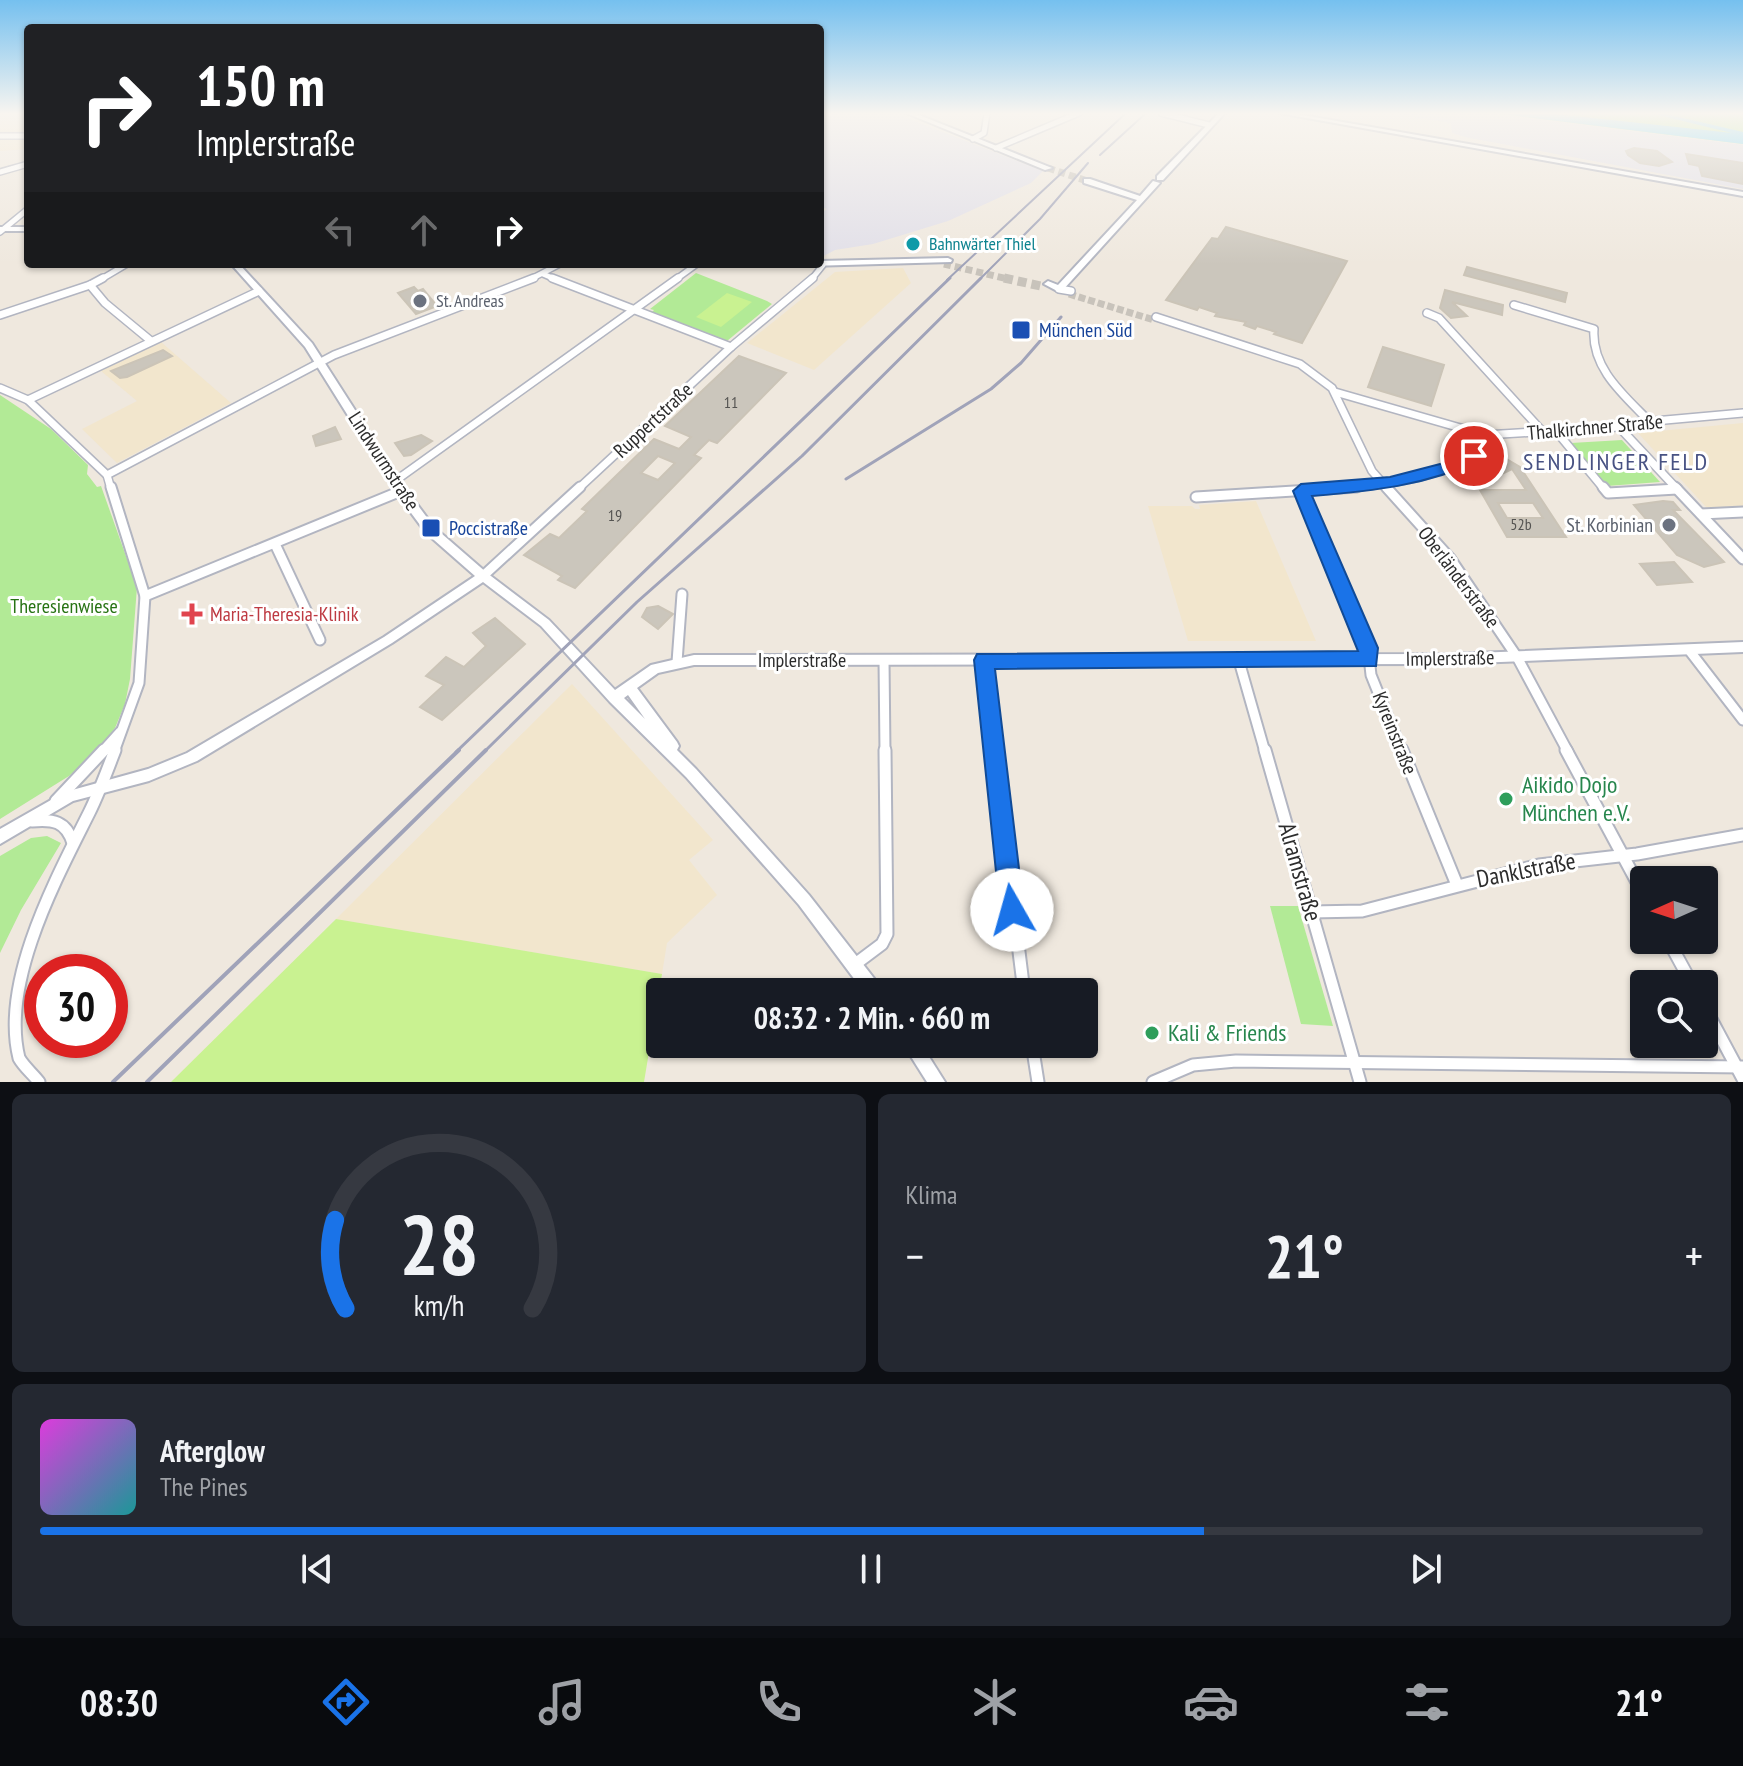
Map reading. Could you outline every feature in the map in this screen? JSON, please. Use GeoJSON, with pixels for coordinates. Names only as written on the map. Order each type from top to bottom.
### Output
{"type":"FeatureCollection","features":[{"type":"Feature","properties":{"kind":"main road"},"geometry":{"type":"LineString","coordinates":[[1036,163],[1048,168]]}},
{"type":"Feature","properties":{"kind":"main road"},"geometry":{"type":"LineString","coordinates":[[1046,286],[1059,289],[1173,163]]}},
{"type":"Feature","properties":{"kind":"main road"},"geometry":{"type":"LineString","coordinates":[[1569,163],[1743,194]]}},
{"type":"Feature","properties":{"kind":"main road"},"geometry":{"type":"LineString","coordinates":[[1087,181],[1139,198]]}},
{"type":"Feature","properties":{"kind":"main road"},"geometry":{"type":"LineString","coordinates":[[1,230],[24,229]]}},
{"type":"Feature","properties":{"kind":"main road"},"geometry":{"type":"LineString","coordinates":[[824,265],[946,262]]}},
{"type":"Feature","properties":{"kind":"main road","name":"Lindwurmstraße"},"geometry":{"type":"LineString","coordinates":[[239,268],[297,330],[430,530],[483,576],[545,623],[614,698],[691,773],[804,900],[864,978]]}},
{"type":"Feature","properties":{"kind":"main road"},"geometry":{"type":"LineString","coordinates":[[0,837],[52,805],[101,786],[149,775],[192,757],[388,640],[483,576]]}},
{"type":"Feature","properties":{"kind":"main road","name":"Implerstraße"},"geometry":{"type":"LineString","coordinates":[[614,698],[677,662],[712,659],[1520,661],[1743,647]]}},
{"type":"Feature","properties":{"kind":"main road","name":"Lindwurmstraße"},"geometry":{"type":"LineString","coordinates":[[631,686],[691,773]]}},
{"type":"Feature","properties":{"kind":"main road"},"geometry":{"type":"LineString","coordinates":[[921,1058],[937,1082]]}},
{"type":"Feature","properties":{"kind":"street"},"geometry":{"type":"LineString","coordinates":[[0,172],[24,165]]}},
{"type":"Feature","properties":{"kind":"street"},"geometry":{"type":"LineString","coordinates":[[1,230],[24,212]]}},
{"type":"Feature","properties":{"kind":"street"},"geometry":{"type":"LineString","coordinates":[[0,315],[90,285],[120,268]]}},
{"type":"Feature","properties":{"kind":"street"},"geometry":{"type":"LineString","coordinates":[[107,475],[320,362],[553,268]]}},
{"type":"Feature","properties":{"kind":"street"},"geometry":{"type":"LineString","coordinates":[[145,596],[275,544],[398,486],[692,268]]}},
{"type":"Feature","properties":{"kind":"street","name":"Ruppertstraße"},"geometry":{"type":"LineString","coordinates":[[483,576],[821,268]]}},
{"type":"Feature","properties":{"kind":"street"},"geometry":{"type":"LineString","coordinates":[[543,274],[731,347]]}},
{"type":"Feature","properties":{"kind":"street"},"geometry":{"type":"LineString","coordinates":[[90,285],[105,303],[151,341]]}},
{"type":"Feature","properties":{"kind":"street"},"geometry":{"type":"LineString","coordinates":[[1059,289],[1070,292]]}},
{"type":"Feature","properties":{"kind":"street"},"geometry":{"type":"LineString","coordinates":[[28,400],[259,291]]}},
{"type":"Feature","properties":{"kind":"street"},"geometry":{"type":"LineString","coordinates":[[1514,305],[1594,329],[1592,338],[1604,368],[1650,422]]}},
{"type":"Feature","properties":{"kind":"street"},"geometry":{"type":"LineString","coordinates":[[1427,313],[1439,318],[1543,432]]}},
{"type":"Feature","properties":{"kind":"street","name":"Thalkirchner Straße"},"geometry":{"type":"LineString","coordinates":[[1155,318],[1300,364],[1319,376],[1335,392],[1485,435],[1619,427],[1743,413]]}},
{"type":"Feature","properties":{"kind":"street"},"geometry":{"type":"LineString","coordinates":[[0,388],[28,400],[107,475],[145,596],[139,683],[124,728],[101,786],[26,928],[11,972],[8,1007],[11,1039],[20,1060],[39,1082]]}},
{"type":"Feature","properties":{"kind":"street","name":"Oberländerstraße"},"geometry":{"type":"LineString","coordinates":[[1335,392],[1363,455],[1384,484],[1450,558],[1520,661],[1630,868]]}},
{"type":"Feature","properties":{"kind":"street"},"geometry":{"type":"LineString","coordinates":[[1619,427],[1743,559]]}},
{"type":"Feature","properties":{"kind":"street"},"geometry":{"type":"LineString","coordinates":[[1556,431],[1608,493],[1677,489]]}},
{"type":"Feature","properties":{"kind":"street"},"geometry":{"type":"LineString","coordinates":[[1196,497],[1384,484],[1449,468],[1482,453],[1487,444],[1485,435]]}},
{"type":"Feature","properties":{"kind":"street","name":"Kyreinstraße"},"geometry":{"type":"LineString","coordinates":[[1301,491],[1368,648],[1372,677],[1457,885]]}},
{"type":"Feature","properties":{"kind":"street"},"geometry":{"type":"LineString","coordinates":[[1701,514],[1743,512]]}},
{"type":"Feature","properties":{"kind":"street"},"geometry":{"type":"LineString","coordinates":[[275,544],[320,640]]}},
{"type":"Feature","properties":{"kind":"street"},"geometry":{"type":"LineString","coordinates":[[677,662],[682,594]]}},
{"type":"Feature","properties":{"kind":"street"},"geometry":{"type":"LineString","coordinates":[[1689,650],[1743,720]]}},
{"type":"Feature","properties":{"kind":"street"},"geometry":{"type":"LineString","coordinates":[[854,965],[882,944],[887,934],[884,660]]}},
{"type":"Feature","properties":{"kind":"street"},"geometry":{"type":"LineString","coordinates":[[984,660],[1003,839],[1022,978]]}},
{"type":"Feature","properties":{"kind":"street","name":"Alramstraße"},"geometry":{"type":"LineString","coordinates":[[1239,661],[1360,1082]]}},
{"type":"Feature","properties":{"kind":"street"},"geometry":{"type":"LineString","coordinates":[[52,805],[124,728]]}},
{"type":"Feature","properties":{"kind":"street"},"geometry":{"type":"LineString","coordinates":[[25,821],[63,823],[70,829],[73,843]]}},
{"type":"Feature","properties":{"kind":"street","name":"Danklstraße"},"geometry":{"type":"LineString","coordinates":[[1311,912],[1362,911],[1539,865],[1743,835]]}},
{"type":"Feature","properties":{"kind":"street"},"geometry":{"type":"LineString","coordinates":[[1718,1030],[1740,1067],[1743,1079]]}},
{"type":"Feature","properties":{"kind":"street"},"geometry":{"type":"LineString","coordinates":[[1034,1058],[1038,1082]]}},
{"type":"Feature","properties":{"kind":"street"},"geometry":{"type":"LineString","coordinates":[[1153,1082],[1175,1071],[1206,1063],[1354,1061],[1740,1067]]}},
{"type":"Feature","properties":{"kind":"shaded area"},"geometry":{"type":"Polygon","coordinates":[[[824,163],[1024,163],[1043,171],[1031,183],[948,221],[873,244],[835,250],[824,256],[824,211],[827,209],[824,208],[824,163]]]}},
{"type":"Feature","properties":{"kind":"shaded area"},"geometry":{"type":"Polygon","coordinates":[[[1607,163],[1743,163],[1743,189],[1607,163]]]}},
{"type":"Feature","properties":{"kind":"shaded area"},"geometry":{"type":"Polygon","coordinates":[[[903,268],[911,283],[814,370],[747,343],[835,272],[903,268]]]}},
{"type":"Feature","properties":{"kind":"shaded area"},"geometry":{"type":"Polygon","coordinates":[[[161,342],[231,403],[117,463],[82,429],[137,401],[101,371],[161,342]]]}},
{"type":"Feature","properties":{"kind":"shaded area"},"geometry":{"type":"Polygon","coordinates":[[[1743,423],[1743,506],[1707,508],[1638,433],[1743,423]]]}},
{"type":"Feature","properties":{"kind":"shaded area"},"geometry":{"type":"Polygon","coordinates":[[[1256,501],[1316,641],[1188,641],[1148,506],[1192,506],[1200,509],[1199,505],[1256,501]]]}},
{"type":"Feature","properties":{"kind":"shaded area"},"geometry":{"type":"Polygon","coordinates":[[[572,684],[713,840],[689,860],[717,895],[667,943],[662,974],[336,919],[572,684]]]}},
{"type":"Feature","properties":{"kind":"green space"},"geometry":{"type":"Polygon","coordinates":[[[696,273],[772,304],[727,341],[651,313],[654,310],[650,309],[696,273]]]}},
{"type":"Feature","properties":{"kind":"green space"},"geometry":{"type":"Polygon","coordinates":[[[727,293],[752,302],[721,327],[696,317],[727,293]]]}},
{"type":"Feature","properties":{"kind":"green space","name":"Theresienwiese"},"geometry":{"type":"Polygon","coordinates":[[[0,395],[51,429],[88,465],[87,474],[97,487],[101,486],[137,587],[130,679],[125,704],[115,728],[92,757],[69,776],[0,819],[0,395]]]}},
{"type":"Feature","properties":{"kind":"green space"},"geometry":{"type":"Polygon","coordinates":[[[1622,440],[1660,482],[1607,486],[1571,443],[1622,440]]]}},
{"type":"Feature","properties":{"kind":"green space"},"geometry":{"type":"Polygon","coordinates":[[[47,836],[61,843],[21,910],[0,953],[0,856],[31,838],[47,836]]]}},
{"type":"Feature","properties":{"kind":"green space"},"geometry":{"type":"Polygon","coordinates":[[[1270,906],[1298,906],[1333,1026],[1301,1024],[1270,906]]]}},
{"type":"Feature","properties":{"kind":"green space"},"geometry":{"type":"Polygon","coordinates":[[[336,919],[662,974],[661,978],[646,978],[648,1058],[644,1082],[171,1082],[336,919]]]}},
{"type":"Feature","properties":{"kind":"building"},"geometry":{"type":"Polygon","coordinates":[[[1743,163],[1743,184],[1702,176],[1699,166],[1689,164],[1743,163]]]}},
{"type":"Feature","properties":{"kind":"building"},"geometry":{"type":"Polygon","coordinates":[[[1226,227],[1347,261],[1302,343],[1257,326],[1255,329],[1244,325],[1246,322],[1215,316],[1217,313],[1199,307],[1197,310],[1166,300],[1212,238],[1218,239],[1226,227]]]}},
{"type":"Feature","properties":{"kind":"building"},"geometry":{"type":"Polygon","coordinates":[[[1467,267],[1567,293],[1565,302],[1464,275],[1467,267]]]}},
{"type":"Feature","properties":{"kind":"building","name":"St. Andreas"},"geometry":{"type":"Polygon","coordinates":[[[414,287],[418,291],[423,289],[437,306],[416,314],[398,293],[414,287]]]}},
{"type":"Feature","properties":{"kind":"building"},"geometry":{"type":"Polygon","coordinates":[[[1445,290],[1503,305],[1502,315],[1452,302],[1467,316],[1451,318],[1440,308],[1445,290]]]}},
{"type":"Feature","properties":{"kind":"building"},"geometry":{"type":"Polygon","coordinates":[[[1383,347],[1444,365],[1431,406],[1368,387],[1383,347]]]}},
{"type":"Feature","properties":{"kind":"building"},"geometry":{"type":"Polygon","coordinates":[[[163,350],[172,356],[127,377],[120,378],[111,371],[163,350]]]}},
{"type":"Feature","properties":{"kind":"building"},"geometry":{"type":"Polygon","coordinates":[[[739,356],[786,373],[717,443],[709,440],[694,455],[701,458],[575,588],[558,580],[562,576],[524,555],[550,534],[559,538],[587,511],[582,509],[654,439],[679,449],[691,437],[665,426],[739,356]],[[658,456],[641,473],[658,480],[675,463],[658,456]]]}},
{"type":"Feature","properties":{"kind":"building"},"geometry":{"type":"Polygon","coordinates":[[[335,427],[341,439],[316,446],[313,436],[335,427]]]}},
{"type":"Feature","properties":{"kind":"building"},"geometry":{"type":"Polygon","coordinates":[[[421,435],[432,441],[411,455],[404,456],[395,443],[421,435]]]}},
{"type":"Feature","properties":{"kind":"building"},"geometry":{"type":"Polygon","coordinates":[[[1498,454],[1520,467],[1566,537],[1507,537],[1480,490],[1526,490],[1512,469],[1477,486],[1468,471],[1498,454]],[[1498,503],[1507,518],[1543,518],[1533,503],[1498,503]]]}},
{"type":"Feature","properties":{"kind":"building","name":"St. Korbinian"},"geometry":{"type":"Polygon","coordinates":[[[1673,502],[1680,510],[1673,510],[1724,562],[1704,567],[1677,555],[1634,505],[1673,502]]]}},
{"type":"Feature","properties":{"kind":"building","name":"St. Korbinian"},"geometry":{"type":"Polygon","coordinates":[[[1674,562],[1692,582],[1657,585],[1640,564],[1674,562]]]}},
{"type":"Feature","properties":{"kind":"building"},"geometry":{"type":"Polygon","coordinates":[[[658,606],[673,614],[658,629],[642,617],[647,608],[658,606]]]}},
{"type":"Feature","properties":{"kind":"building"},"geometry":{"type":"Polygon","coordinates":[[[495,618],[525,644],[442,720],[420,707],[444,685],[426,676],[446,657],[464,667],[486,646],[473,633],[495,618]]]}},
{"type":"Feature","properties":{"kind":"tunnel"},"geometry":{"type":"LineString","coordinates":[[1048,168],[1087,181]]}},
{"type":"Feature","properties":{"kind":"tunnel"},"geometry":{"type":"LineString","coordinates":[[944,264],[1012,280]]}},
{"type":"Feature","properties":{"kind":"tunnel"},"geometry":{"type":"LineString","coordinates":[[1004,278],[1045,287]]}},
{"type":"Feature","properties":{"kind":"tunnel"},"geometry":{"type":"LineString","coordinates":[[1069,294],[1154,320]]}},
{"type":"Feature","properties":{"kind":"railway"},"geometry":{"type":"LineString","coordinates":[[947,280],[1072,163]]}},
{"type":"Feature","properties":{"kind":"railway"},"geometry":{"type":"LineString","coordinates":[[981,278],[1040,219],[1088,163]]}},
{"type":"Feature","properties":{"kind":"railway"},"geometry":{"type":"LineString","coordinates":[[456,752],[950,278]]}},
{"type":"Feature","properties":{"kind":"railway"},"geometry":{"type":"LineString","coordinates":[[484,752],[637,602],[802,456],[981,278]]}},
{"type":"Feature","properties":{"kind":"railway"},"geometry":{"type":"LineString","coordinates":[[846,479],[991,389],[1021,363],[1061,317]]}},
{"type":"Feature","properties":{"kind":"railway"},"geometry":{"type":"LineString","coordinates":[[113,1082],[459,750]]}},
{"type":"Feature","properties":{"kind":"railway"},"geometry":{"type":"LineString","coordinates":[[147,1082],[486,750]]}},
{"type":"Feature","properties":{"kind":"place","name":"Bahnwärter Thiel"},"geometry":{"type":"Point","coordinates":[913,244]}},
{"type":"Feature","properties":{"kind":"place","name":"St. Andreas"},"geometry":{"type":"Point","coordinates":[420,301]}},
{"type":"Feature","properties":{"kind":"place","name":"München Süd"},"geometry":{"type":"Point","coordinates":[1021,330]}},
{"type":"Feature","properties":{"kind":"place","name":"St. Korbinian"},"geometry":{"type":"Point","coordinates":[1669,525]}},
{"type":"Feature","properties":{"kind":"place","name":"Poccistraße"},"geometry":{"type":"Point","coordinates":[431,528]}},
{"type":"Feature","properties":{"kind":"place","name":"Maria-Theresia-Klinik"},"geometry":{"type":"Point","coordinates":[192,614]}},
{"type":"Feature","properties":{"kind":"place","name":"Aikido Dojo München e.V."},"geometry":{"type":"Point","coordinates":[1506,799]}},
{"type":"Feature","properties":{"kind":"place","name":"Kali & Friends"},"geometry":{"type":"Point","coordinates":[1152,1033]}},
{"type":"Feature","properties":{"kind":"district","name":"SENDLINGER FELD"},"geometry":{"type":"Point","coordinates":[1616,462]}},
{"type":"Feature","properties":{"kind":"route"},"geometry":{"type":"LineString","coordinates":[[1012,910],[984,660],[1369,660],[1368,648],[1301,491],[1390,483],[1449,468],[1474,456]]}}]}
